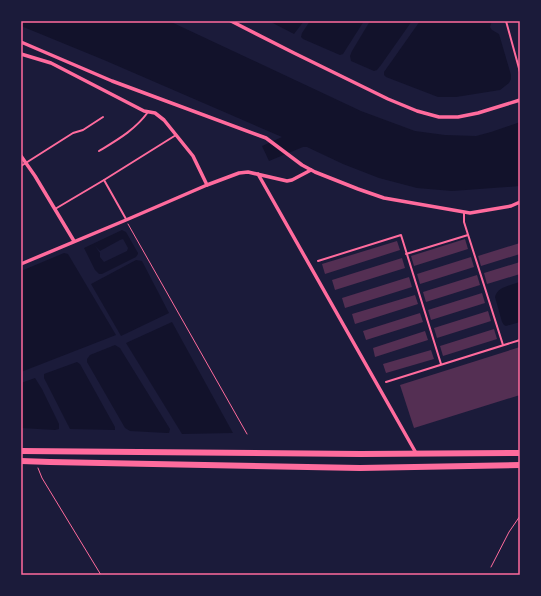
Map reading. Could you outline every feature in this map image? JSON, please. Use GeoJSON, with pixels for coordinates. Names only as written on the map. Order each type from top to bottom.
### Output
{"type":"FeatureCollection","features":[{"type":"Feature","properties":{"kind":"main road"},"geometry":{"type":"LineString","coordinates":[[21,451],[416,454],[520,453]]}},
{"type":"Feature","properties":{"kind":"main road"},"geometry":{"type":"LineString","coordinates":[[21,460],[36,462],[360,468],[520,465]]}},
{"type":"Feature","properties":{"kind":"street"},"geometry":{"type":"LineString","coordinates":[[231,21],[388,99],[417,111],[439,117],[458,117],[478,114],[520,100]]}},
{"type":"Feature","properties":{"kind":"street"},"geometry":{"type":"LineString","coordinates":[[21,42],[112,81],[266,138],[302,165],[358,190],[384,198],[464,213],[510,206],[520,202]]}},
{"type":"Feature","properties":{"kind":"street"},"geometry":{"type":"LineString","coordinates":[[21,54],[50,63],[144,111],[155,113],[164,120],[193,156],[207,185]]}},
{"type":"Feature","properties":{"kind":"street"},"geometry":{"type":"LineString","coordinates":[[21,156],[35,176],[74,241]]}},
{"type":"Feature","properties":{"kind":"street"},"geometry":{"type":"LineString","coordinates":[[21,264],[207,185],[239,173],[248,172],[287,181],[311,170]]}},
{"type":"Feature","properties":{"kind":"street"},"geometry":{"type":"LineString","coordinates":[[258,174],[416,454]]}},
{"type":"Feature","properties":{"kind":"lane"},"geometry":{"type":"LineString","coordinates":[[506,21],[520,72]]}},
{"type":"Feature","properties":{"kind":"lane"},"geometry":{"type":"LineString","coordinates":[[99,151],[128,133],[148,112]]}},
{"type":"Feature","properties":{"kind":"lane"},"geometry":{"type":"LineString","coordinates":[[21,166],[73,133],[83,130],[103,117]]}},
{"type":"Feature","properties":{"kind":"lane"},"geometry":{"type":"LineString","coordinates":[[55,209],[176,135]]}},
{"type":"Feature","properties":{"kind":"lane"},"geometry":{"type":"LineString","coordinates":[[104,180],[126,220]]}},
{"type":"Feature","properties":{"kind":"lane"},"geometry":{"type":"LineString","coordinates":[[464,213],[464,222],[503,345]]}},
{"type":"Feature","properties":{"kind":"lane"},"geometry":{"type":"LineString","coordinates":[[318,261],[401,235],[441,364]]}},
{"type":"Feature","properties":{"kind":"lane"},"geometry":{"type":"LineString","coordinates":[[406,254],[468,235]]}},
{"type":"Feature","properties":{"kind":"lane"},"geometry":{"type":"LineString","coordinates":[[386,382],[520,340]]}},
{"type":"Feature","properties":{"kind":"path"},"geometry":{"type":"LineString","coordinates":[[126,220],[247,434]]}},
{"type":"Feature","properties":{"kind":"path"},"geometry":{"type":"LineString","coordinates":[[36,462],[42,478],[101,575]]}},
{"type":"Feature","properties":{"kind":"path"},"geometry":{"type":"LineString","coordinates":[[491,567],[509,532],[520,516]]}},
{"type":"Feature","properties":{"kind":"shaded area"},"geometry":{"type":"Polygon","coordinates":[[[21,21],[169,21],[361,111],[415,131],[445,135],[476,136],[520,122],[520,186],[452,191],[417,188],[379,178],[343,164],[307,147],[303,147],[269,161],[262,146],[282,137],[21,26],[21,21]]]}},
{"type":"Feature","properties":{"kind":"shaded area"},"geometry":{"type":"Polygon","coordinates":[[[269,21],[304,21],[294,34],[269,21]]]}},
{"type":"Feature","properties":{"kind":"shaded area"},"geometry":{"type":"Polygon","coordinates":[[[310,21],[364,21],[343,54],[340,55],[301,37],[310,21]]]}},
{"type":"Feature","properties":{"kind":"shaded area"},"geometry":{"type":"Polygon","coordinates":[[[370,21],[412,21],[381,65],[374,71],[351,61],[350,56],[370,21]]]}},
{"type":"Feature","properties":{"kind":"shaded area"},"geometry":{"type":"Polygon","coordinates":[[[420,21],[492,21],[490,27],[499,34],[511,75],[509,83],[500,90],[456,97],[438,97],[386,77],[384,72],[420,21]]]}},
{"type":"Feature","properties":{"kind":"shaded area"},"geometry":{"type":"Polygon","coordinates":[[[122,230],[126,232],[138,254],[136,257],[102,274],[99,274],[95,270],[84,248],[122,230]],[[123,239],[100,251],[95,246],[104,262],[127,251],[128,248],[123,239]]]}},
{"type":"Feature","properties":{"kind":"shaded area"},"geometry":{"type":"Polygon","coordinates":[[[64,253],[68,254],[116,335],[21,372],[21,271],[64,253]]]}},
{"type":"Feature","properties":{"kind":"shaded area"},"geometry":{"type":"Polygon","coordinates":[[[136,260],[142,261],[169,313],[121,336],[91,284],[136,260]]]}},
{"type":"Feature","properties":{"kind":"shaded area"},"geometry":{"type":"Polygon","coordinates":[[[520,282],[520,322],[506,326],[502,322],[495,297],[501,289],[520,282]]]}},
{"type":"Feature","properties":{"kind":"shaded area"},"geometry":{"type":"Polygon","coordinates":[[[172,322],[233,433],[182,434],[126,343],[172,322]]]}},
{"type":"Feature","properties":{"kind":"shaded area"},"geometry":{"type":"Polygon","coordinates":[[[115,345],[120,348],[170,429],[169,433],[130,431],[125,428],[87,362],[90,355],[115,345]]]}},
{"type":"Feature","properties":{"kind":"shaded area"},"geometry":{"type":"Polygon","coordinates":[[[77,362],[80,364],[115,427],[115,430],[70,429],[44,378],[44,374],[77,362]]]}},
{"type":"Feature","properties":{"kind":"shaded area"},"geometry":{"type":"Polygon","coordinates":[[[35,378],[59,424],[59,429],[21,428],[21,383],[35,378]]]}},
{"type":"Feature","properties":{"kind":"building"},"geometry":{"type":"Polygon","coordinates":[[[465,239],[468,249],[414,266],[411,256],[465,239]]]}},
{"type":"Feature","properties":{"kind":"building"},"geometry":{"type":"Polygon","coordinates":[[[397,241],[400,250],[325,274],[322,264],[397,241]]]}},
{"type":"Feature","properties":{"kind":"building"},"geometry":{"type":"Polygon","coordinates":[[[520,243],[520,254],[481,266],[478,256],[520,243]]]}},
{"type":"Feature","properties":{"kind":"building"},"geometry":{"type":"Polygon","coordinates":[[[471,257],[474,267],[420,284],[417,274],[471,257]]]}},
{"type":"Feature","properties":{"kind":"building"},"geometry":{"type":"Polygon","coordinates":[[[402,258],[405,268],[335,290],[332,280],[402,258]]]}},
{"type":"Feature","properties":{"kind":"building"},"geometry":{"type":"Polygon","coordinates":[[[520,262],[520,274],[487,284],[484,273],[520,262]]]}},
{"type":"Feature","properties":{"kind":"building"},"geometry":{"type":"Polygon","coordinates":[[[477,275],[480,285],[426,302],[423,292],[477,275]]]}},
{"type":"Feature","properties":{"kind":"building"},"geometry":{"type":"Polygon","coordinates":[[[409,277],[412,287],[345,308],[342,298],[409,277]]]}},
{"type":"Feature","properties":{"kind":"building"},"geometry":{"type":"Polygon","coordinates":[[[482,293],[485,303],[431,320],[428,310],[482,293]]]}},
{"type":"Feature","properties":{"kind":"building"},"geometry":{"type":"Polygon","coordinates":[[[415,295],[418,304],[355,324],[352,314],[415,295]]]}},
{"type":"Feature","properties":{"kind":"building"},"geometry":{"type":"Polygon","coordinates":[[[488,311],[491,321],[437,338],[434,328],[488,311]]]}},
{"type":"Feature","properties":{"kind":"building"},"geometry":{"type":"Polygon","coordinates":[[[420,313],[423,322],[366,340],[363,331],[420,313]]]}},
{"type":"Feature","properties":{"kind":"building"},"geometry":{"type":"Polygon","coordinates":[[[494,329],[497,339],[443,356],[440,346],[494,329]]]}},
{"type":"Feature","properties":{"kind":"building"},"geometry":{"type":"Polygon","coordinates":[[[425,331],[428,340],[375,357],[373,348],[425,331]]]}},
{"type":"Feature","properties":{"kind":"building"},"geometry":{"type":"Polygon","coordinates":[[[520,347],[520,395],[414,428],[400,385],[520,347]]]}},
{"type":"Feature","properties":{"kind":"building"},"geometry":{"type":"Polygon","coordinates":[[[431,350],[434,359],[386,373],[383,364],[431,350]]]}}]}
